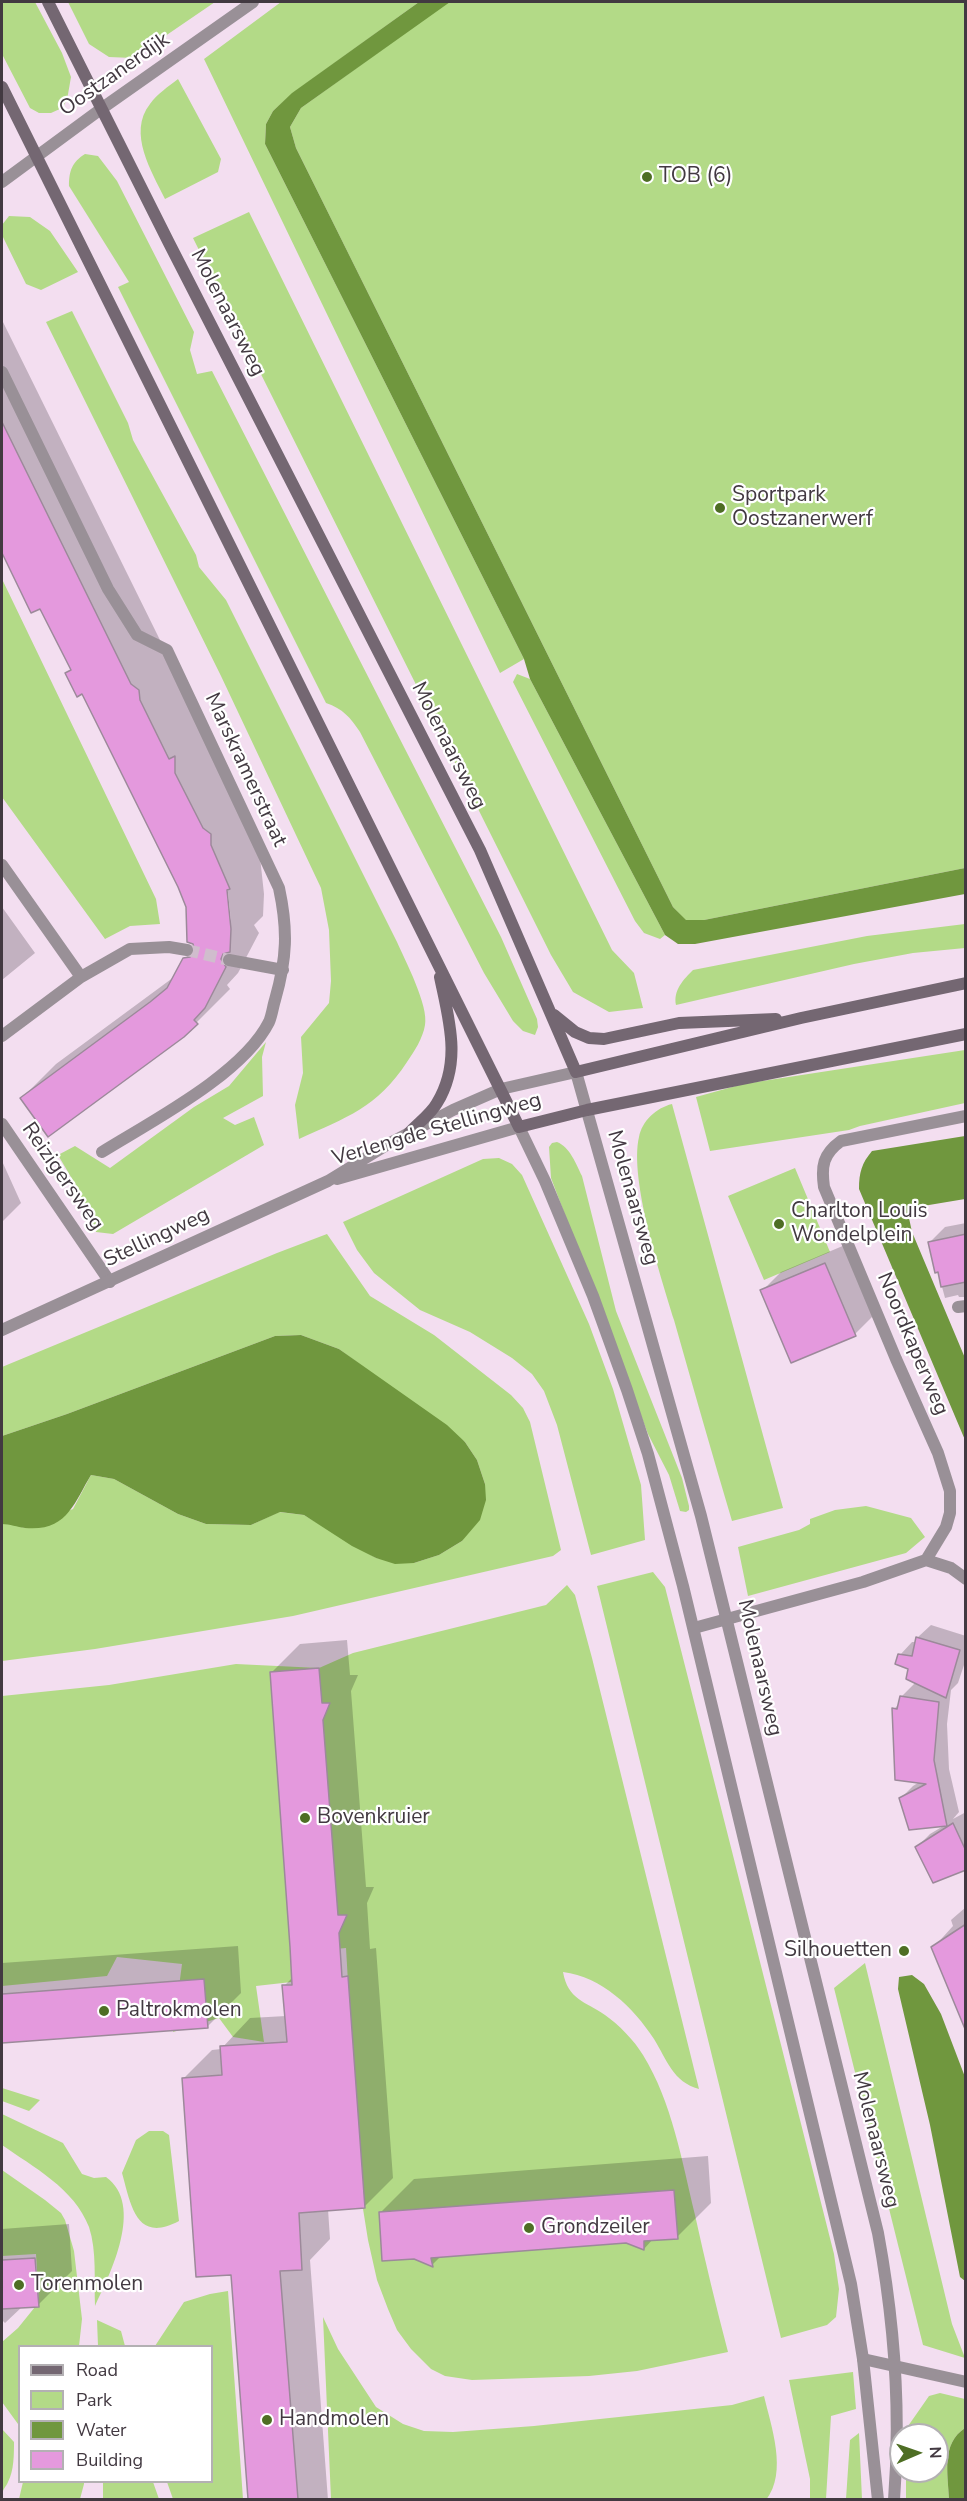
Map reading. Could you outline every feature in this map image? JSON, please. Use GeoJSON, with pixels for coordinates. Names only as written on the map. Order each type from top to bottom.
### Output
{"type":"FeatureCollection","features":[{"type":"Feature","properties":{"kind":"main road","name":"Molenaarsweg"},"geometry":{"type":"LineString","coordinates":[[48,2],[480,850],[553,1014],[576,1072]]}},
{"type":"Feature","properties":{"kind":"main road"},"geometry":{"type":"LineString","coordinates":[[2,87],[81,251],[519,1127]]}},
{"type":"Feature","properties":{"kind":"main road"},"geometry":{"type":"LineString","coordinates":[[409,1133],[437,1104],[448,1081],[453,1057],[452,1035],[437,961]]}},
{"type":"Feature","properties":{"kind":"main road","name":"Verlengde Stellingweg"},"geometry":{"type":"LineString","coordinates":[[576,1072],[801,1018],[966,983]]}},
{"type":"Feature","properties":{"kind":"main road"},"geometry":{"type":"LineString","coordinates":[[553,1014],[575,1032],[589,1038],[604,1039],[679,1023],[801,1018]]}},
{"type":"Feature","properties":{"kind":"main road","name":"Verlengde Stellingweg"},"geometry":{"type":"LineString","coordinates":[[519,1127],[587,1110],[966,1034]]}},
{"type":"Feature","properties":{"kind":"street","name":"Oostzanerdijk"},"geometry":{"type":"LineString","coordinates":[[2,182],[36,155],[253,2]]}},
{"type":"Feature","properties":{"kind":"street","name":"Marskramerstraat"},"geometry":{"type":"LineString","coordinates":[[2,372],[108,589],[137,635],[167,650],[279,888],[286,921],[283,970],[269,1021],[243,1056],[215,1080],[102,1152]]}},
{"type":"Feature","properties":{"kind":"street"},"geometry":{"type":"LineString","coordinates":[[2,865],[81,977]]}},
{"type":"Feature","properties":{"kind":"street"},"geometry":{"type":"LineString","coordinates":[[2,1036],[81,977],[130,949],[169,947],[187,950]]}},
{"type":"Feature","properties":{"kind":"street"},"geometry":{"type":"LineString","coordinates":[[229,960],[283,970]]}},
{"type":"Feature","properties":{"kind":"street","name":"Verlengde Stellingweg"},"geometry":{"type":"LineString","coordinates":[[328,1181],[409,1133],[501,1089],[576,1072]]}},
{"type":"Feature","properties":{"kind":"street","name":"Molenaarsweg"},"geometry":{"type":"LineString","coordinates":[[576,1072],[717,1577],[878,2234],[889,2308],[894,2366],[894,2499]]}},
{"type":"Feature","properties":{"kind":"street","name":"Noordkaperweg"},"geometry":{"type":"LineString","coordinates":[[926,1560],[946,1527],[950,1513],[950,1491],[938,1453],[824,1187],[823,1160],[830,1149],[841,1141],[966,1116]]}},
{"type":"Feature","properties":{"kind":"street","name":"Reizigersweg"},"geometry":{"type":"LineString","coordinates":[[2,1124],[110,1282]]}},
{"type":"Feature","properties":{"kind":"street"},"geometry":{"type":"LineString","coordinates":[[519,1127],[545,1181],[600,1317],[645,1443],[694,1628],[851,2284],[863,2359],[878,2499]]}},
{"type":"Feature","properties":{"kind":"street","name":"Verlengde Stellingweg"},"geometry":{"type":"LineString","coordinates":[[328,1181],[519,1127]]}},
{"type":"Feature","properties":{"kind":"street","name":"Stellingweg"},"geometry":{"type":"LineString","coordinates":[[2,1330],[328,1181]]}},
{"type":"Feature","properties":{"kind":"street"},"geometry":{"type":"LineString","coordinates":[[694,1628],[863,1582],[926,1560],[951,1568],[966,1579]]}},
{"type":"Feature","properties":{"kind":"street"},"geometry":{"type":"LineString","coordinates":[[863,2359],[966,2382]]}},
{"type":"Feature","properties":{"kind":"green space"},"geometry":{"type":"Polygon","coordinates":[[[2,2],[35,2],[62,53],[71,77],[67,100],[62,108],[51,113],[39,113],[30,108],[2,54],[2,2]]]}},
{"type":"Feature","properties":{"kind":"green space"},"geometry":{"type":"Polygon","coordinates":[[[68,2],[215,2],[133,58],[109,57],[89,44],[68,2]]]}},
{"type":"Feature","properties":{"kind":"green space"},"geometry":{"type":"Polygon","coordinates":[[[281,2],[419,2],[293,93],[273,111],[266,124],[265,144],[524,659],[500,673],[204,59],[281,2]]]}},
{"type":"Feature","properties":{"kind":"green space","name":"Sportpark Oostzanerwerf"},"geometry":{"type":"Polygon","coordinates":[[[448,2],[965,2],[965,868],[704,920],[685,920],[673,907],[296,148],[290,127],[301,108],[448,2]]]}},
{"type":"Feature","properties":{"kind":"green space"},"geometry":{"type":"Polygon","coordinates":[[[178,79],[221,159],[218,172],[165,199],[148,165],[141,140],[141,127],[150,104],[178,79]]]}},
{"type":"Feature","properties":{"kind":"green space"},"geometry":{"type":"Polygon","coordinates":[[[85,154],[98,156],[117,181],[194,332],[190,350],[197,374],[212,371],[501,937],[537,1019],[538,1027],[535,1035],[523,1031],[513,1021],[484,973],[360,732],[346,714],[326,703],[118,287],[129,282],[69,186],[72,167],[85,154]]]}},
{"type":"Feature","properties":{"kind":"green space"},"geometry":{"type":"Polygon","coordinates":[[[249,212],[612,950],[634,973],[643,1008],[609,1012],[573,992],[551,955],[193,238],[249,212]]]}},
{"type":"Feature","properties":{"kind":"green space"},"geometry":{"type":"Polygon","coordinates":[[[9,216],[30,217],[50,231],[78,272],[41,290],[26,284],[2,235],[2,225],[9,216]]]}},
{"type":"Feature","properties":{"kind":"green space"},"geometry":{"type":"Polygon","coordinates":[[[72,311],[128,423],[133,440],[196,555],[199,567],[226,600],[397,942],[416,983],[423,1007],[424,1030],[396,1078],[360,1110],[299,1139],[295,1105],[303,1073],[301,1037],[329,1003],[331,981],[329,930],[321,888],[221,676],[46,322],[72,311]]]}},
{"type":"Feature","properties":{"kind":"green space"},"geometry":{"type":"Polygon","coordinates":[[[2,579],[156,899],[160,924],[130,926],[105,939],[2,797],[2,579]]]}},
{"type":"Feature","properties":{"kind":"green space"},"geometry":{"type":"Polygon","coordinates":[[[517,674],[530,679],[665,935],[660,939],[644,933],[635,921],[513,682],[517,674]]]}},
{"type":"Feature","properties":{"kind":"green space"},"geometry":{"type":"Polygon","coordinates":[[[965,924],[965,948],[913,953],[854,964],[676,1005],[676,994],[683,981],[693,970],[867,936],[965,924]]]}},
{"type":"Feature","properties":{"kind":"green space"},"geometry":{"type":"Polygon","coordinates":[[[266,1042],[262,1057],[263,1096],[223,1118],[235,1125],[254,1117],[264,1145],[113,1234],[96,1232],[78,1189],[58,1155],[75,1146],[110,1168],[194,1107],[229,1086],[266,1042]]]}},
{"type":"Feature","properties":{"kind":"green space"},"geometry":{"type":"Polygon","coordinates":[[[965,1050],[965,1103],[849,1130],[710,1151],[696,1097],[743,1084],[965,1050]]]}},
{"type":"Feature","properties":{"kind":"green space"},"geometry":{"type":"Polygon","coordinates":[[[672,1104],[783,1508],[732,1521],[655,1254],[638,1177],[637,1155],[643,1126],[651,1116],[672,1104]]]}},
{"type":"Feature","properties":{"kind":"green space"},"geometry":{"type":"Polygon","coordinates":[[[557,1142],[569,1152],[582,1176],[616,1311],[682,1478],[689,1506],[686,1512],[680,1511],[669,1475],[648,1434],[551,1178],[549,1147],[552,1143],[557,1142]]]}},
{"type":"Feature","properties":{"kind":"green space"},"geometry":{"type":"Polygon","coordinates":[[[499,1158],[512,1164],[522,1175],[589,1324],[613,1389],[641,1485],[645,1540],[591,1555],[557,1425],[544,1391],[532,1374],[512,1358],[470,1332],[420,1310],[374,1273],[357,1250],[343,1222],[483,1159],[499,1158]]]}},
{"type":"Feature","properties":{"kind":"green space","name":"Charlton Louis Wondelplein"},"geometry":{"type":"Polygon","coordinates":[[[795,1168],[830,1252],[764,1280],[728,1196],[795,1168]]]}},
{"type":"Feature","properties":{"kind":"green space"},"geometry":{"type":"Polygon","coordinates":[[[327,1234],[370,1296],[434,1335],[511,1395],[523,1408],[530,1422],[561,1550],[553,1556],[293,1616],[95,1649],[2,1661],[2,1524],[25,1528],[73,1509],[91,1475],[114,1479],[178,1514],[206,1524],[251,1525],[279,1512],[304,1515],[376,1558],[414,1563],[439,1555],[462,1541],[485,1484],[477,1460],[465,1442],[339,1349],[301,1335],[275,1336],[2,1436],[2,1367],[327,1234]]]}},
{"type":"Feature","properties":{"kind":"green space"},"geometry":{"type":"Polygon","coordinates":[[[866,1506],[911,1518],[925,1537],[906,1553],[748,1596],[738,1547],[799,1530],[810,1524],[810,1519],[835,1510],[866,1506]]]}},
{"type":"Feature","properties":{"kind":"green space"},"geometry":{"type":"Polygon","coordinates":[[[653,1572],[665,1587],[834,2254],[839,2289],[836,2317],[827,2325],[781,2338],[597,1586],[653,1572]]]}},
{"type":"Feature","properties":{"kind":"green space"},"geometry":{"type":"Polygon","coordinates":[[[567,1585],[575,1595],[592,1658],[699,2089],[690,2086],[677,2076],[646,2027],[615,1995],[591,1980],[563,1972],[569,1989],[578,1999],[598,2010],[626,2033],[643,2055],[662,2092],[680,2153],[728,2352],[637,2371],[589,2376],[472,2380],[445,2376],[431,2369],[411,2349],[397,2330],[377,2280],[360,2190],[346,1948],[325,1950],[327,1978],[256,1986],[264,2042],[233,2037],[219,2018],[173,2032],[182,1964],[117,1957],[107,1976],[2,1986],[2,1696],[109,1685],[236,1664],[319,1668],[353,1653],[546,1605],[567,1585]]]}},
{"type":"Feature","properties":{"kind":"green space"},"geometry":{"type":"Polygon","coordinates":[[[865,1963],[952,2324],[965,2358],[923,2345],[834,1988],[865,1963]]]}},
{"type":"Feature","properties":{"kind":"green space"},"geometry":{"type":"Polygon","coordinates":[[[2,2088],[40,2100],[29,2111],[2,2101],[2,2088]]]}},
{"type":"Feature","properties":{"kind":"green space"},"geometry":{"type":"Polygon","coordinates":[[[2,2114],[63,2143],[82,2174],[94,2178],[106,2177],[117,2189],[123,2204],[124,2222],[121,2240],[109,2276],[95,2306],[94,2256],[89,2227],[82,2213],[63,2190],[39,2170],[2,2145],[2,2114]]]}},
{"type":"Feature","properties":{"kind":"green space"},"geometry":{"type":"Polygon","coordinates":[[[149,2131],[163,2131],[169,2135],[179,2221],[165,2227],[153,2228],[138,2218],[122,2173],[136,2140],[149,2131]]]}},
{"type":"Feature","properties":{"kind":"green space"},"geometry":{"type":"Polygon","coordinates":[[[2,2170],[45,2200],[61,2213],[65,2220],[74,2251],[82,2319],[79,2345],[18,2345],[18,2424],[2,2402],[2,2342],[18,2328],[39,2302],[36,2254],[2,2256],[2,2170]]]}},
{"type":"Feature","properties":{"kind":"green space"},"geometry":{"type":"Polygon","coordinates":[[[228,2291],[243,2499],[173,2499],[167,2483],[213,2483],[213,2345],[156,2345],[184,2302],[228,2291]]]}},
{"type":"Feature","properties":{"kind":"green space"},"geometry":{"type":"Polygon","coordinates":[[[323,2317],[338,2349],[376,2407],[403,2424],[424,2431],[453,2432],[534,2426],[732,2405],[764,2396],[776,2449],[777,2463],[773,2489],[766,2500],[331,2499],[323,2317]]]}},
{"type":"Feature","properties":{"kind":"green space"},"geometry":{"type":"Polygon","coordinates":[[[97,2320],[121,2331],[125,2345],[98,2345],[97,2320]]]}},
{"type":"Feature","properties":{"kind":"green space"},"geometry":{"type":"Polygon","coordinates":[[[853,2372],[856,2409],[831,2416],[826,2499],[810,2499],[810,2479],[789,2380],[853,2372]]]}},
{"type":"Feature","properties":{"kind":"green space"},"geometry":{"type":"Polygon","coordinates":[[[940,2393],[965,2399],[965,2428],[952,2442],[949,2451],[949,2423],[910,2423],[929,2396],[940,2393]]]}},
{"type":"Feature","properties":{"kind":"green space"},"geometry":{"type":"Polygon","coordinates":[[[2,2429],[14,2442],[11,2473],[2,2495],[2,2429]]]}},
{"type":"Feature","properties":{"kind":"green space"},"geometry":{"type":"Polygon","coordinates":[[[859,2433],[862,2499],[846,2499],[850,2440],[859,2433]]]}},
{"type":"Feature","properties":{"kind":"green space"},"geometry":{"type":"Polygon","coordinates":[[[23,2483],[84,2483],[80,2499],[19,2499],[23,2483]]]}},
{"type":"Feature","properties":{"kind":"green space"},"geometry":{"type":"Polygon","coordinates":[[[103,2483],[153,2483],[159,2499],[103,2499],[103,2483]]]}},
{"type":"Feature","properties":{"kind":"green space"},"geometry":{"type":"Polygon","coordinates":[[[906,2483],[948,2483],[949,2499],[906,2499],[906,2483]]]}},
{"type":"Feature","properties":{"kind":"water"},"geometry":{"type":"Polygon","coordinates":[[[419,2],[450,2],[301,108],[290,127],[296,148],[673,907],[686,920],[704,920],[965,868],[965,894],[695,944],[678,944],[665,935],[530,679],[524,659],[265,144],[266,124],[273,111],[292,93],[419,2]]]}},
{"type":"Feature","properties":{"kind":"water"},"geometry":{"type":"Polygon","coordinates":[[[965,1136],[965,1199],[917,1207],[909,1218],[912,1232],[965,1358],[965,1440],[859,1189],[862,1168],[872,1151],[965,1136]]]}},
{"type":"Feature","properties":{"kind":"water"},"geometry":{"type":"Polygon","coordinates":[[[301,1335],[339,1349],[447,1425],[465,1442],[477,1460],[485,1484],[486,1500],[480,1520],[462,1541],[439,1555],[414,1563],[395,1564],[376,1558],[352,1546],[304,1515],[280,1512],[251,1525],[206,1524],[178,1514],[114,1479],[91,1475],[67,1514],[51,1525],[25,1528],[2,1524],[2,1436],[275,1336],[301,1335]]]}},
{"type":"Feature","properties":{"kind":"water"},"geometry":{"type":"Polygon","coordinates":[[[912,1975],[924,1984],[941,2014],[965,2077],[965,2281],[960,2277],[930,2125],[898,1989],[899,1977],[912,1975]]]}},
{"type":"Feature","properties":{"kind":"water"},"geometry":{"type":"Polygon","coordinates":[[[965,2428],[965,2499],[949,2499],[949,2451],[957,2435],[965,2428]]]}},
{"type":"Feature","properties":{"kind":"building"},"geometry":{"type":"Polygon","coordinates":[[[2,422],[131,684],[139,690],[140,700],[169,759],[175,756],[175,773],[203,828],[211,834],[211,845],[230,889],[227,890],[231,929],[230,952],[223,954],[221,959],[226,967],[205,1008],[194,1020],[198,1024],[184,1037],[48,1137],[20,1098],[167,988],[183,958],[190,957],[195,951],[193,944],[187,942],[186,907],[178,887],[82,694],[77,697],[65,673],[71,670],[40,609],[31,613],[2,553],[2,422]]]}},
{"type":"Feature","properties":{"kind":"building"},"geometry":{"type":"Polygon","coordinates":[[[966,1234],[966,1282],[941,1287],[938,1272],[935,1273],[928,1242],[966,1234]]]}},
{"type":"Feature","properties":{"kind":"building"},"geometry":{"type":"Polygon","coordinates":[[[825,1263],[856,1336],[791,1363],[760,1290],[825,1263]]]}},
{"type":"Feature","properties":{"kind":"building"},"geometry":{"type":"Polygon","coordinates":[[[916,1637],[960,1650],[946,1698],[906,1679],[908,1669],[895,1664],[898,1654],[912,1656],[916,1637]]]}},
{"type":"Feature","properties":{"kind":"building"},"geometry":{"type":"Polygon","coordinates":[[[319,1668],[322,1703],[330,1703],[323,1720],[338,1915],[347,1915],[339,1933],[342,1977],[348,1976],[365,2208],[299,2213],[302,2270],[280,2271],[298,2499],[248,2499],[231,2275],[196,2277],[182,2078],[222,2075],[220,2046],[287,2042],[282,1985],[292,1985],[270,1672],[319,1668]]]}},
{"type":"Feature","properties":{"kind":"building"},"geometry":{"type":"Polygon","coordinates":[[[900,1696],[939,1702],[934,1760],[947,1826],[909,1830],[899,1798],[926,1784],[895,1780],[892,1708],[897,1709],[900,1696]]]}},
{"type":"Feature","properties":{"kind":"building"},"geometry":{"type":"Polygon","coordinates":[[[953,1823],[966,1851],[966,1870],[933,1883],[915,1847],[953,1823]]]}},
{"type":"Feature","properties":{"kind":"building"},"geometry":{"type":"Polygon","coordinates":[[[966,1924],[966,2029],[965,2029],[931,1947],[966,1924]]]}},
{"type":"Feature","properties":{"kind":"building","name":"Paltrokmolen"},"geometry":{"type":"Polygon","coordinates":[[[204,1979],[208,2028],[2,2043],[2,1994],[204,1979]]]}},
{"type":"Feature","properties":{"kind":"building","name":"Grondzeiler"},"geometry":{"type":"Polygon","coordinates":[[[674,2190],[678,2239],[644,2241],[644,2250],[626,2243],[431,2258],[433,2267],[414,2259],[382,2261],[379,2212],[674,2190]]]}},
{"type":"Feature","properties":{"kind":"building","name":"Torenmolen"},"geometry":{"type":"Polygon","coordinates":[[[35,2258],[39,2307],[2,2309],[2,2260],[35,2258]]]}},
{"type":"Feature","properties":{"kind":"tunnel"},"geometry":{"type":"LineString","coordinates":[[187,950],[229,960]]}},
{"type":"Feature","properties":{"kind":"place","name":"TOB (6)"},"geometry":{"type":"Point","coordinates":[647,177]}},
{"type":"Feature","properties":{"kind":"place","name":"Sportpark Oostzanerwerf"},"geometry":{"type":"Point","coordinates":[720,508]}},
{"type":"Feature","properties":{"kind":"place","name":"Charlton Louis Wondelplein"},"geometry":{"type":"Point","coordinates":[779,1224]}},
{"type":"Feature","properties":{"kind":"place","name":"Bovenkruier"},"geometry":{"type":"Point","coordinates":[305,1818]}},
{"type":"Feature","properties":{"kind":"place","name":"Silhouetten"},"geometry":{"type":"Point","coordinates":[904,1951]}},
{"type":"Feature","properties":{"kind":"place","name":"Paltrokmolen"},"geometry":{"type":"Point","coordinates":[104,2011]}},
{"type":"Feature","properties":{"kind":"place","name":"Grondzeiler"},"geometry":{"type":"Point","coordinates":[529,2228]}},
{"type":"Feature","properties":{"kind":"place","name":"Torenmolen"},"geometry":{"type":"Point","coordinates":[19,2285]}},
{"type":"Feature","properties":{"kind":"place","name":"Handmolen"},"geometry":{"type":"Point","coordinates":[267,2420]}}]}
